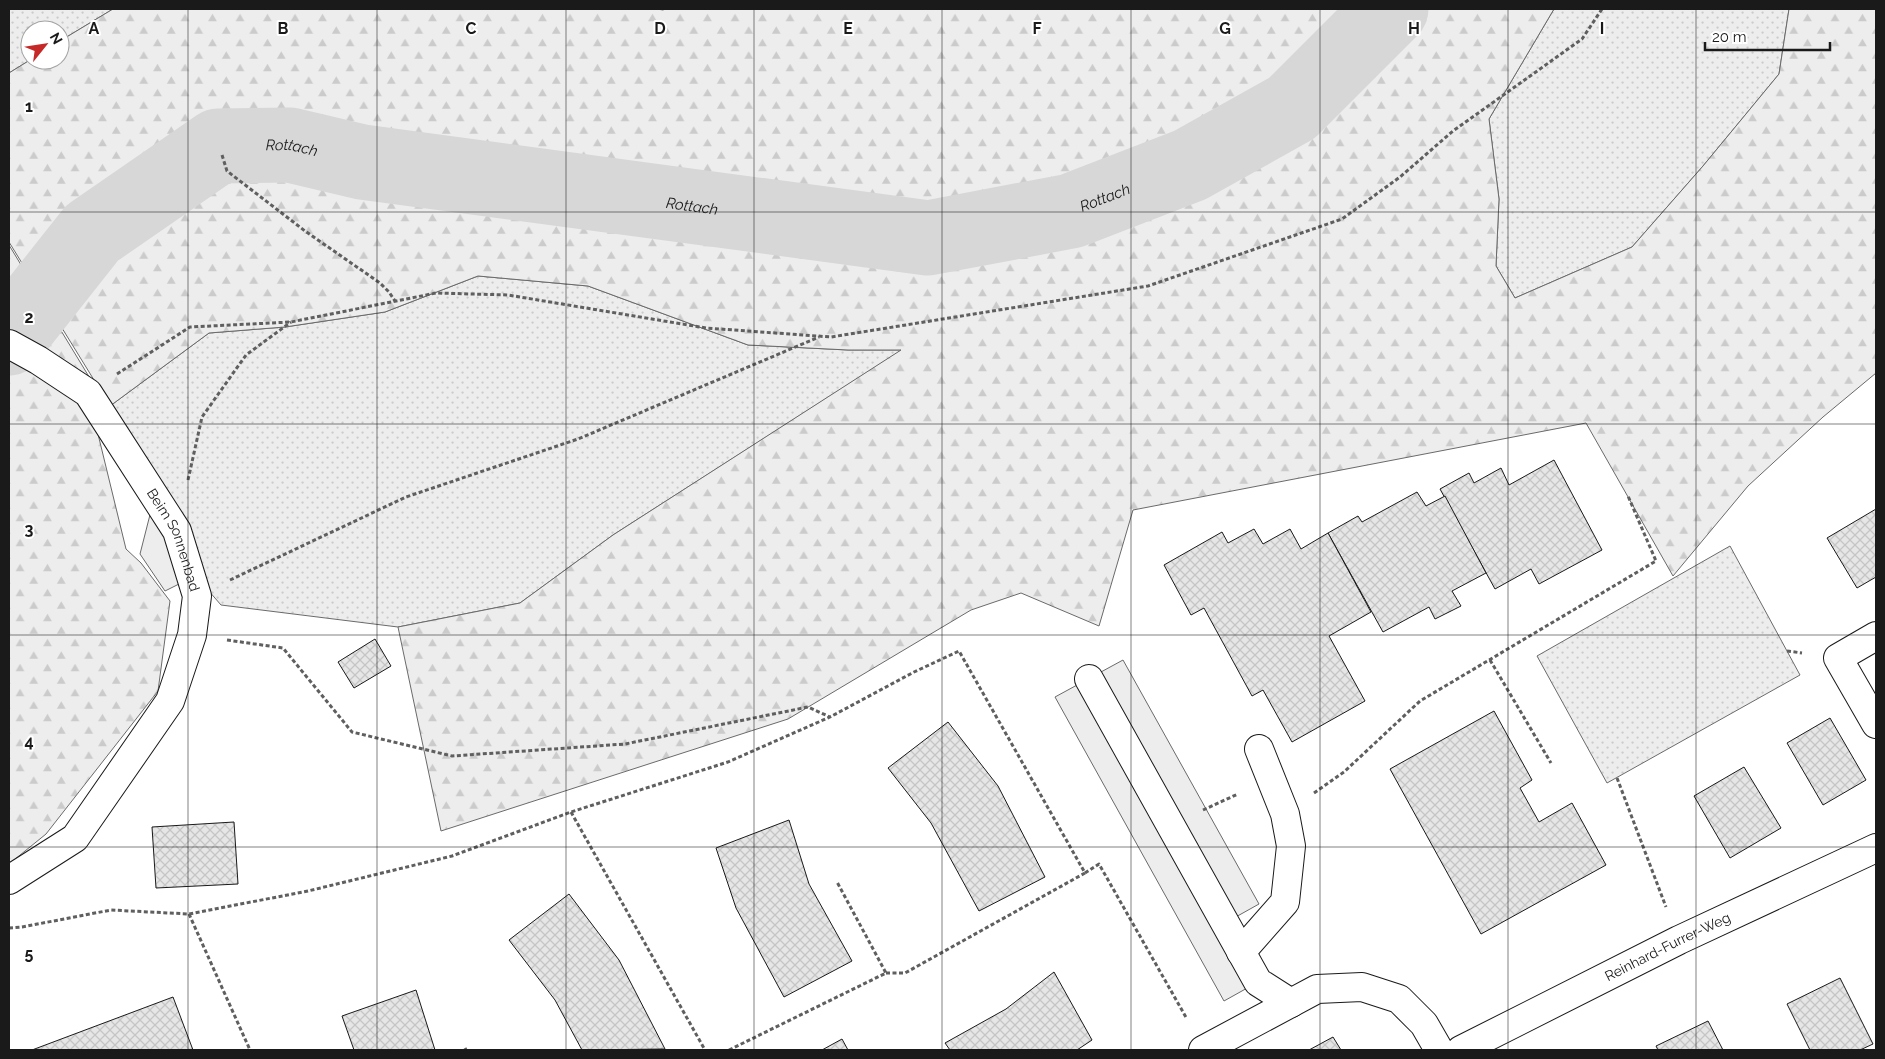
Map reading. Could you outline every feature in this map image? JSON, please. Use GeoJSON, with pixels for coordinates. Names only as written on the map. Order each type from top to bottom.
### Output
{"type":"FeatureCollection","features":[{"type":"Feature","properties":{"kind":"street","name":"Beim Sonnenbad"},"geometry":{"type":"LineString","coordinates":[[9,344],[38,360],[88,393],[177,531],[197,596],[192,634],[170,701],[75,838],[9,880]]}},
{"type":"Feature","properties":{"kind":"street"},"geometry":{"type":"LineString","coordinates":[[1876,636],[1838,658],[1876,724]]}},
{"type":"Feature","properties":{"kind":"street"},"geometry":{"type":"LineString","coordinates":[[1089,679],[1258,982],[1291,1003]]}},
{"type":"Feature","properties":{"kind":"street"},"geometry":{"type":"LineString","coordinates":[[1241,952],[1285,902],[1290,846],[1285,814],[1275,784],[1259,749]]}},
{"type":"Feature","properties":{"kind":"street","name":"Reinhard-Furrer-Weg"},"geometry":{"type":"LineString","coordinates":[[1461,1050],[1679,940],[1876,848]]}},
{"type":"Feature","properties":{"kind":"street"},"geometry":{"type":"LineString","coordinates":[[1204,1050],[1317,989],[1362,987],[1399,999],[1424,1024],[1439,1050]]}},
{"type":"Feature","properties":{"kind":"path"},"geometry":{"type":"LineString","coordinates":[[88,393],[190,326],[291,322],[436,293],[508,295],[706,328],[831,337],[1148,286],[1342,219],[1400,177],[1453,131],[1582,39],[1602,9]]}},
{"type":"Feature","properties":{"kind":"path"},"geometry":{"type":"LineString","coordinates":[[222,155],[227,171],[305,231],[380,283],[390,292],[395,301]]}},
{"type":"Feature","properties":{"kind":"path"},"geometry":{"type":"LineString","coordinates":[[177,531],[202,417],[246,355],[291,322]]}},
{"type":"Feature","properties":{"kind":"path"},"geometry":{"type":"LineString","coordinates":[[197,596],[406,497],[578,439],[820,336]]}},
{"type":"Feature","properties":{"kind":"path"},"geometry":{"type":"LineString","coordinates":[[1285,814],[1344,772],[1420,702],[1656,562],[1628,496]]}},
{"type":"Feature","properties":{"kind":"path"},"geometry":{"type":"LineString","coordinates":[[192,634],[283,648],[352,732],[452,756],[625,744],[808,707],[830,717]]}},
{"type":"Feature","properties":{"kind":"path"},"geometry":{"type":"LineString","coordinates":[[9,928],[111,910],[190,914],[308,891],[452,856],[571,812],[728,762],[830,717],[914,672],[959,651],[1085,873]]}},
{"type":"Feature","properties":{"kind":"path"},"geometry":{"type":"LineString","coordinates":[[1490,660],[1551,763]]}},
{"type":"Feature","properties":{"kind":"path"},"geometry":{"type":"LineString","coordinates":[[1617,778],[1679,940]]}},
{"type":"Feature","properties":{"kind":"path"},"geometry":{"type":"LineString","coordinates":[[1171,825],[1250,789],[1275,784]]}},
{"type":"Feature","properties":{"kind":"path"},"geometry":{"type":"LineString","coordinates":[[571,812],[705,1050]]}},
{"type":"Feature","properties":{"kind":"path"},"geometry":{"type":"LineString","coordinates":[[729,1050],[886,973],[905,973],[1099,864],[1204,1050]]}},
{"type":"Feature","properties":{"kind":"path"},"geometry":{"type":"LineString","coordinates":[[837,882],[886,973]]}},
{"type":"Feature","properties":{"kind":"path"},"geometry":{"type":"LineString","coordinates":[[190,914],[250,1050]]}},
{"type":"Feature","properties":{"kind":"green space"},"geometry":{"type":"Polygon","coordinates":[[[9,9],[113,9],[70,35],[70,20],[20,20],[20,66],[9,73],[9,9]]]}},
{"type":"Feature","properties":{"kind":"green space"},"geometry":{"type":"Polygon","coordinates":[[[113,9],[1554,9],[1489,119],[1499,199],[1496,266],[1515,298],[1632,247],[1703,166],[1779,74],[1789,9],[1876,9],[1876,373],[1823,417],[1748,486],[1673,576],[1586,423],[1133,510],[1099,626],[1021,593],[971,610],[788,719],[441,831],[398,627],[520,603],[613,535],[901,350],[848,350],[748,345],[588,286],[478,276],[385,312],[285,327],[209,333],[110,406],[9,242],[9,73],[20,66],[20,70],[70,70],[70,35],[113,9]]]}},
{"type":"Feature","properties":{"kind":"green space"},"geometry":{"type":"Polygon","coordinates":[[[1554,9],[1789,9],[1779,74],[1703,166],[1632,247],[1515,298],[1496,266],[1499,199],[1489,119],[1554,9]]]}},
{"type":"Feature","properties":{"kind":"green space"},"geometry":{"type":"Polygon","coordinates":[[[9,245],[91,380],[88,393],[126,549],[141,563],[170,601],[158,691],[46,834],[9,864],[9,245]]]}},
{"type":"Feature","properties":{"kind":"green space"},"geometry":{"type":"Polygon","coordinates":[[[478,276],[588,286],[748,345],[848,350],[902,350],[613,535],[520,603],[398,627],[221,605],[208,590],[110,406],[209,333],[285,327],[385,312],[478,276]]]}},
{"type":"Feature","properties":{"kind":"green space"},"geometry":{"type":"Polygon","coordinates":[[[1730,546],[1800,675],[1607,783],[1537,656],[1730,546]]]}},
{"type":"Feature","properties":{"kind":"shaded area"},"geometry":{"type":"Polygon","coordinates":[[[154,499],[189,579],[165,591],[140,554],[154,499]]]}},
{"type":"Feature","properties":{"kind":"shaded area"},"geometry":{"type":"Polygon","coordinates":[[[1123,660],[1259,904],[1225,923],[1258,982],[1224,1001],[1055,697],[1123,660]]]}},
{"type":"Feature","properties":{"kind":"building"},"geometry":{"type":"Polygon","coordinates":[[[1554,460],[1602,550],[1539,584],[1531,569],[1495,589],[1440,489],[1469,473],[1474,483],[1501,468],[1509,485],[1554,460]]]}},
{"type":"Feature","properties":{"kind":"building"},"geometry":{"type":"Polygon","coordinates":[[[1417,492],[1426,506],[1445,496],[1486,573],[1452,591],[1461,606],[1435,619],[1429,607],[1383,632],[1328,533],[1358,516],[1362,522],[1417,492]]]}},
{"type":"Feature","properties":{"kind":"building"},"geometry":{"type":"Polygon","coordinates":[[[1876,509],[1876,577],[1857,588],[1827,538],[1876,509]]]}},
{"type":"Feature","properties":{"kind":"building"},"geometry":{"type":"Polygon","coordinates":[[[1254,529],[1263,544],[1290,529],[1301,549],[1328,533],[1371,612],[1329,636],[1365,701],[1292,742],[1263,690],[1252,696],[1204,608],[1191,615],[1164,565],[1222,532],[1228,543],[1254,529]]]}},
{"type":"Feature","properties":{"kind":"building"},"geometry":{"type":"Polygon","coordinates":[[[375,639],[391,666],[354,688],[338,662],[375,639]]]}},
{"type":"Feature","properties":{"kind":"building"},"geometry":{"type":"Polygon","coordinates":[[[1494,711],[1532,780],[1520,788],[1539,822],[1572,803],[1606,865],[1481,934],[1390,769],[1494,711]]]}},
{"type":"Feature","properties":{"kind":"building"},"geometry":{"type":"Polygon","coordinates":[[[1830,718],[1866,780],[1823,805],[1787,743],[1830,718]]]}},
{"type":"Feature","properties":{"kind":"building"},"geometry":{"type":"Polygon","coordinates":[[[948,722],[998,786],[1045,877],[979,911],[931,823],[888,768],[948,722]]]}},
{"type":"Feature","properties":{"kind":"building"},"geometry":{"type":"Polygon","coordinates":[[[1744,767],[1781,828],[1730,858],[1694,796],[1744,767]]]}},
{"type":"Feature","properties":{"kind":"building"},"geometry":{"type":"Polygon","coordinates":[[[789,820],[809,884],[852,961],[784,997],[736,908],[716,848],[789,820]]]}},
{"type":"Feature","properties":{"kind":"building"},"geometry":{"type":"Polygon","coordinates":[[[234,822],[238,884],[156,888],[152,827],[234,822]]]}},
{"type":"Feature","properties":{"kind":"building"},"geometry":{"type":"Polygon","coordinates":[[[569,894],[619,960],[665,1049],[582,1050],[555,1000],[509,940],[569,894]]]}},
{"type":"Feature","properties":{"kind":"building"},"geometry":{"type":"Polygon","coordinates":[[[1054,972],[1092,1040],[1077,1050],[950,1050],[945,1043],[1006,1009],[1054,972]]]}},
{"type":"Feature","properties":{"kind":"building"},"geometry":{"type":"Polygon","coordinates":[[[1840,978],[1873,1044],[1860,1050],[1810,1050],[1787,1004],[1840,978]]]}},
{"type":"Feature","properties":{"kind":"building"},"geometry":{"type":"Polygon","coordinates":[[[416,990],[435,1050],[354,1050],[342,1016],[416,990]]]}},
{"type":"Feature","properties":{"kind":"building"},"geometry":{"type":"Polygon","coordinates":[[[173,997],[193,1050],[32,1050],[173,997]]]}},
{"type":"Feature","properties":{"kind":"building"},"geometry":{"type":"Polygon","coordinates":[[[1708,1021],[1723,1050],[1658,1050],[1656,1046],[1708,1021]]]}},
{"type":"Feature","properties":{"kind":"building"},"geometry":{"type":"Polygon","coordinates":[[[1333,1037],[1341,1050],[1309,1050],[1333,1037]]]}},
{"type":"Feature","properties":{"kind":"building"},"geometry":{"type":"Polygon","coordinates":[[[842,1039],[848,1050],[822,1050],[842,1039]]]}},
{"type":"Feature","properties":{"kind":"waterway","name":"Rottach"},"geometry":{"type":"LineString","coordinates":[[9,338],[92,233],[218,146],[290,145],[362,162],[928,238],[1071,211],[1190,165],[1292,108],[1391,9]]}}]}
